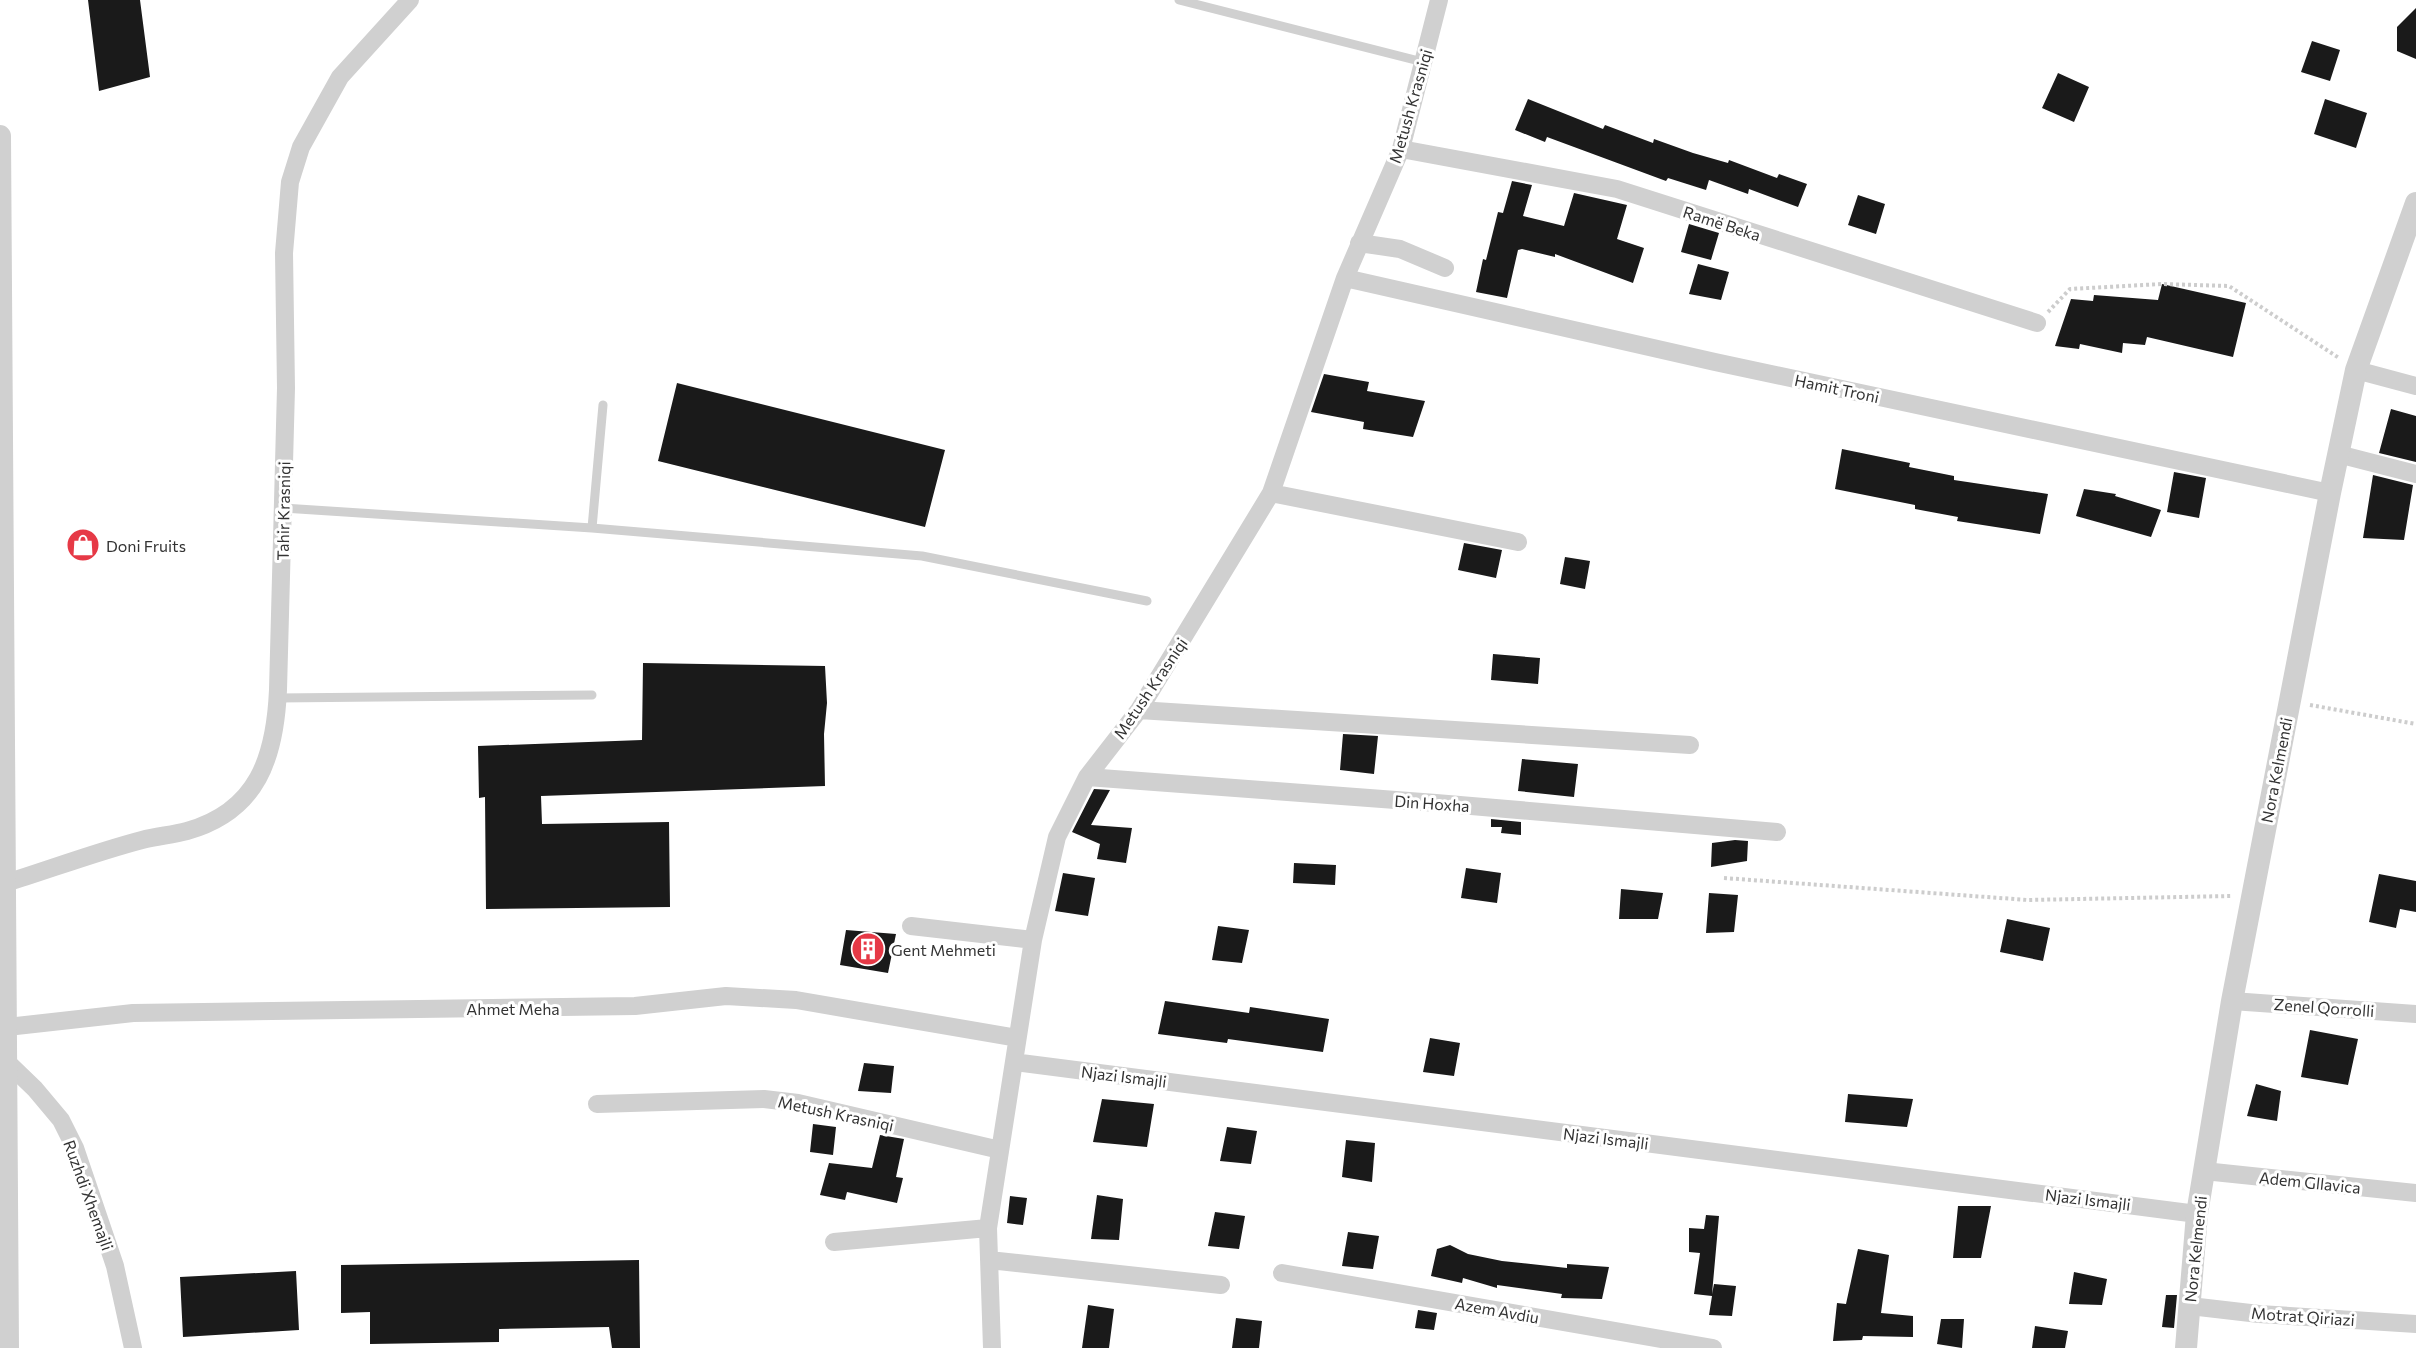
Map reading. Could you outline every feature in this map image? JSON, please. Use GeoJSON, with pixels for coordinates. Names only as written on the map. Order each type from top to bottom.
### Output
{"type":"FeatureCollection","features":[{"type":"Feature","properties":{"kind":"street","name":"Tahir Krasniqi"},"geometry":{"type":"LineString","coordinates":[[4,858],[142,840],[188,831],[227,815],[251,791],[267,762],[276,724],[278,698],[286,388],[284,253],[290,182],[301,147],[340,77],[410,0]]}},
{"type":"Feature","properties":{"kind":"street","name":"Metush Krasniqi"},"geometry":{"type":"LineString","coordinates":[[992,1348],[988,1228],[1034,940],[1057,837],[1087,777],[1139,710],[1271,493],[1345,278],[1401,149],[1439,0]]}},
{"type":"Feature","properties":{"kind":"street"},"geometry":{"type":"LineString","coordinates":[[0,136],[3,972],[7,1027],[9,1348]]}},
{"type":"Feature","properties":{"kind":"street","name":"Ramë Beka"},"geometry":{"type":"LineString","coordinates":[[1401,149],[1617,189],[2037,323]]}},
{"type":"Feature","properties":{"kind":"street","name":"Nora Kelmendi"},"geometry":{"type":"LineString","coordinates":[[2186,1348],[2197,1214],[2232,1001],[2330,493],[2356,370],[2416,203]]}},
{"type":"Feature","properties":{"kind":"street"},"geometry":{"type":"LineString","coordinates":[[1359,243],[1400,249],[1445,268]]}},
{"type":"Feature","properties":{"kind":"street","name":"Hamit Troni"},"geometry":{"type":"LineString","coordinates":[[1345,278],[1727,364],[2330,493]]}},
{"type":"Feature","properties":{"kind":"street"},"geometry":{"type":"LineString","coordinates":[[2356,370],[2416,386]]}},
{"type":"Feature","properties":{"kind":"street"},"geometry":{"type":"LineString","coordinates":[[2338,454],[2416,474]]}},
{"type":"Feature","properties":{"kind":"street"},"geometry":{"type":"LineString","coordinates":[[1271,493],[1518,542]]}},
{"type":"Feature","properties":{"kind":"street"},"geometry":{"type":"LineString","coordinates":[[1139,710],[1690,745]]}},
{"type":"Feature","properties":{"kind":"street","name":"Din Hoxha"},"geometry":{"type":"LineString","coordinates":[[1087,777],[1777,832]]}},
{"type":"Feature","properties":{"kind":"street"},"geometry":{"type":"LineString","coordinates":[[911,926],[1034,940]]}},
{"type":"Feature","properties":{"kind":"street","name":"Ahmet Meha"},"geometry":{"type":"LineString","coordinates":[[7,1027],[133,1013],[636,1006],[726,996],[796,1000],[1017,1038]]}},
{"type":"Feature","properties":{"kind":"street","name":"Zenel Qorrolli"},"geometry":{"type":"LineString","coordinates":[[2232,1001],[2416,1014]]}},
{"type":"Feature","properties":{"kind":"street","name":"Ruzhdi Xhemajli"},"geometry":{"type":"LineString","coordinates":[[7,1062],[35,1089],[61,1120],[75,1148],[115,1266],[133,1348]]}},
{"type":"Feature","properties":{"kind":"street","name":"Njazi Ismajli"},"geometry":{"type":"LineString","coordinates":[[1014,1062],[2197,1214]]}},
{"type":"Feature","properties":{"kind":"street","name":"Metush Krasniqi"},"geometry":{"type":"LineString","coordinates":[[597,1104],[764,1099],[798,1103],[1000,1150]]}},
{"type":"Feature","properties":{"kind":"street","name":"Adem Gllavica"},"geometry":{"type":"LineString","coordinates":[[2204,1171],[2416,1193]]}},
{"type":"Feature","properties":{"kind":"street"},"geometry":{"type":"LineString","coordinates":[[834,1242],[988,1228]]}},
{"type":"Feature","properties":{"kind":"street"},"geometry":{"type":"LineString","coordinates":[[989,1260],[1221,1285]]}},
{"type":"Feature","properties":{"kind":"street","name":"Azem Avdiu"},"geometry":{"type":"LineString","coordinates":[[1282,1273],[1713,1348]]}},
{"type":"Feature","properties":{"kind":"street","name":"Motrat Qiriazi"},"geometry":{"type":"LineString","coordinates":[[2190,1306],[2259,1314],[2416,1324]]}},
{"type":"Feature","properties":{"kind":"lane"},"geometry":{"type":"LineString","coordinates":[[1179,0],[1423,62]]}},
{"type":"Feature","properties":{"kind":"lane"},"geometry":{"type":"LineString","coordinates":[[592,528],[603,405]]}},
{"type":"Feature","properties":{"kind":"lane"},"geometry":{"type":"LineString","coordinates":[[283,508],[592,528],[922,556],[1147,601]]}},
{"type":"Feature","properties":{"kind":"lane"},"geometry":{"type":"LineString","coordinates":[[278,698],[592,695]]}},
{"type":"Feature","properties":{"kind":"path"},"geometry":{"type":"LineString","coordinates":[[2037,323],[2070,289],[2162,284],[2229,286],[2356,370]]}},
{"type":"Feature","properties":{"kind":"path"},"geometry":{"type":"LineString","coordinates":[[2289,702],[2416,724]]}},
{"type":"Feature","properties":{"kind":"path"},"geometry":{"type":"LineString","coordinates":[[1724,878],[2028,900],[2252,896]]}},
{"type":"Feature","properties":{"kind":"building"},"geometry":{"type":"Polygon","coordinates":[[[88,0],[140,0],[150,77],[99,91],[88,0]]]}},
{"type":"Feature","properties":{"kind":"building"},"geometry":{"type":"Polygon","coordinates":[[[2416,8],[2416,59],[2397,51],[2397,27],[2416,8]]]}},
{"type":"Feature","properties":{"kind":"building"},"geometry":{"type":"Polygon","coordinates":[[[2312,41],[2340,50],[2330,81],[2301,72],[2312,41]]]}},
{"type":"Feature","properties":{"kind":"building"},"geometry":{"type":"Polygon","coordinates":[[[2058,73],[2089,87],[2074,122],[2042,108],[2058,73]]]}},
{"type":"Feature","properties":{"kind":"building"},"geometry":{"type":"Polygon","coordinates":[[[1528,99],[1603,129],[1605,125],[1653,143],[1654,139],[1728,163],[1729,160],[1777,178],[1779,174],[1807,184],[1798,207],[1749,189],[1748,194],[1709,180],[1706,190],[1668,178],[1666,181],[1547,137],[1545,142],[1515,130],[1528,99]]]}},
{"type":"Feature","properties":{"kind":"building"},"geometry":{"type":"Polygon","coordinates":[[[2325,99],[2367,113],[2356,148],[2314,134],[2325,99]]]}},
{"type":"Feature","properties":{"kind":"building"},"geometry":{"type":"Polygon","coordinates":[[[1512,181],[1532,185],[1523,216],[1564,226],[1574,193],[1627,205],[1617,239],[1644,248],[1633,283],[1555,254],[1555,257],[1522,249],[1518,250],[1507,298],[1476,292],[1483,259],[1486,260],[1498,212],[1503,213],[1512,181]]]}},
{"type":"Feature","properties":{"kind":"building"},"geometry":{"type":"Polygon","coordinates":[[[1858,195],[1885,204],[1876,234],[1848,225],[1858,195]]]}},
{"type":"Feature","properties":{"kind":"building"},"geometry":{"type":"Polygon","coordinates":[[[1689,224],[1719,233],[1711,260],[1681,252],[1689,224]]]}},
{"type":"Feature","properties":{"kind":"building"},"geometry":{"type":"Polygon","coordinates":[[[1698,264],[1729,272],[1721,300],[1689,294],[1698,264]]]}},
{"type":"Feature","properties":{"kind":"building"},"geometry":{"type":"Polygon","coordinates":[[[2162,284],[2246,303],[2233,357],[2147,337],[2145,345],[2123,343],[2122,353],[2080,344],[2079,349],[2055,346],[2071,299],[2093,301],[2094,295],[2158,300],[2162,284]]]}},
{"type":"Feature","properties":{"kind":"building"},"geometry":{"type":"Polygon","coordinates":[[[1324,374],[1369,382],[1367,391],[1425,401],[1413,437],[1363,429],[1364,422],[1311,412],[1324,374]]]}},
{"type":"Feature","properties":{"kind":"building"},"geometry":{"type":"Polygon","coordinates":[[[677,383],[945,450],[925,527],[658,461],[677,383]]]}},
{"type":"Feature","properties":{"kind":"building"},"geometry":{"type":"Polygon","coordinates":[[[2391,409],[2416,416],[2416,462],[2379,453],[2391,409]]]}},
{"type":"Feature","properties":{"kind":"building"},"geometry":{"type":"Polygon","coordinates":[[[1842,449],[1910,463],[1909,467],[1954,476],[1954,480],[2048,494],[2040,534],[1957,521],[1958,517],[1915,509],[1915,505],[1835,489],[1842,449]]]}},
{"type":"Feature","properties":{"kind":"building"},"geometry":{"type":"Polygon","coordinates":[[[2174,472],[2206,478],[2199,518],[2167,512],[2174,472]]]}},
{"type":"Feature","properties":{"kind":"building"},"geometry":{"type":"Polygon","coordinates":[[[2373,475],[2413,485],[2404,540],[2363,538],[2373,475]]]}},
{"type":"Feature","properties":{"kind":"building"},"geometry":{"type":"Polygon","coordinates":[[[2084,489],[2116,494],[2115,496],[2161,510],[2151,537],[2076,516],[2084,489]]]}},
{"type":"Feature","properties":{"kind":"building"},"geometry":{"type":"Polygon","coordinates":[[[1464,543],[1502,550],[1496,578],[1458,570],[1464,543]]]}},
{"type":"Feature","properties":{"kind":"building"},"geometry":{"type":"Polygon","coordinates":[[[1565,557],[1590,561],[1585,589],[1560,584],[1565,557]]]}},
{"type":"Feature","properties":{"kind":"building"},"geometry":{"type":"Polygon","coordinates":[[[1493,654],[1540,658],[1538,684],[1491,680],[1493,654]]]}},
{"type":"Feature","properties":{"kind":"building"},"geometry":{"type":"Polygon","coordinates":[[[643,663],[825,666],[827,703],[824,734],[825,786],[541,796],[542,824],[669,822],[670,907],[486,909],[485,797],[479,798],[478,746],[642,740],[643,663]]]}},
{"type":"Feature","properties":{"kind":"building"},"geometry":{"type":"Polygon","coordinates":[[[1343,734],[1378,736],[1374,774],[1340,770],[1343,734]]]}},
{"type":"Feature","properties":{"kind":"building"},"geometry":{"type":"Polygon","coordinates":[[[1522,759],[1578,764],[1574,797],[1518,791],[1522,759]]]}},
{"type":"Feature","properties":{"kind":"building"},"geometry":{"type":"Polygon","coordinates":[[[1094,789],[1110,790],[1091,825],[1132,828],[1126,863],[1097,859],[1100,844],[1072,832],[1094,789]]]}},
{"type":"Feature","properties":{"kind":"building"},"geometry":{"type":"Polygon","coordinates":[[[1491,819],[1521,822],[1521,835],[1501,833],[1502,827],[1491,827],[1491,819]]]}},
{"type":"Feature","properties":{"kind":"building"},"geometry":{"type":"Polygon","coordinates":[[[1748,841],[1747,861],[1711,867],[1712,843],[1748,841]]]}},
{"type":"Feature","properties":{"kind":"building"},"geometry":{"type":"Polygon","coordinates":[[[1294,863],[1336,865],[1335,885],[1293,883],[1294,863]]]}},
{"type":"Feature","properties":{"kind":"building"},"geometry":{"type":"Polygon","coordinates":[[[1466,868],[1501,873],[1497,903],[1461,898],[1466,868]]]}},
{"type":"Feature","properties":{"kind":"building"},"geometry":{"type":"Polygon","coordinates":[[[1063,873],[1095,878],[1088,916],[1055,911],[1063,873]]]}},
{"type":"Feature","properties":{"kind":"building"},"geometry":{"type":"Polygon","coordinates":[[[2379,874],[2416,881],[2416,912],[2400,909],[2396,928],[2369,922],[2379,874]]]}},
{"type":"Feature","properties":{"kind":"building"},"geometry":{"type":"Polygon","coordinates":[[[1621,889],[1663,893],[1658,919],[1619,919],[1621,889]]]}},
{"type":"Feature","properties":{"kind":"building"},"geometry":{"type":"Polygon","coordinates":[[[1709,893],[1738,895],[1734,932],[1706,933],[1709,893]]]}},
{"type":"Feature","properties":{"kind":"building"},"geometry":{"type":"Polygon","coordinates":[[[2007,919],[2050,928],[2043,961],[2000,952],[2007,919]]]}},
{"type":"Feature","properties":{"kind":"building"},"geometry":{"type":"Polygon","coordinates":[[[1218,926],[1249,930],[1242,963],[1212,960],[1218,926]]]}},
{"type":"Feature","properties":{"kind":"building","name":"Gent Mehmeti"},"geometry":{"type":"Polygon","coordinates":[[[846,930],[896,934],[888,973],[840,965],[846,930]]]}},
{"type":"Feature","properties":{"kind":"building"},"geometry":{"type":"Polygon","coordinates":[[[1165,1001],[1249,1013],[1250,1007],[1329,1019],[1323,1052],[1228,1039],[1227,1043],[1158,1034],[1165,1001]]]}},
{"type":"Feature","properties":{"kind":"building"},"geometry":{"type":"Polygon","coordinates":[[[2310,1030],[2358,1039],[2348,1085],[2301,1077],[2310,1030]]]}},
{"type":"Feature","properties":{"kind":"building"},"geometry":{"type":"Polygon","coordinates":[[[1430,1038],[1460,1043],[1454,1076],[1423,1072],[1430,1038]]]}},
{"type":"Feature","properties":{"kind":"building"},"geometry":{"type":"Polygon","coordinates":[[[864,1063],[894,1066],[891,1093],[858,1091],[864,1063]]]}},
{"type":"Feature","properties":{"kind":"building"},"geometry":{"type":"Polygon","coordinates":[[[2256,1084],[2281,1091],[2277,1121],[2247,1116],[2256,1084]]]}},
{"type":"Feature","properties":{"kind":"building"},"geometry":{"type":"Polygon","coordinates":[[[1848,1094],[1913,1099],[1907,1127],[1845,1122],[1848,1094]]]}},
{"type":"Feature","properties":{"kind":"building"},"geometry":{"type":"Polygon","coordinates":[[[1102,1099],[1154,1104],[1147,1147],[1093,1142],[1102,1099]]]}},
{"type":"Feature","properties":{"kind":"building"},"geometry":{"type":"Polygon","coordinates":[[[813,1124],[836,1127],[833,1155],[810,1152],[813,1124]]]}},
{"type":"Feature","properties":{"kind":"building"},"geometry":{"type":"Polygon","coordinates":[[[1227,1127],[1257,1131],[1251,1164],[1220,1161],[1227,1127]]]}},
{"type":"Feature","properties":{"kind":"building"},"geometry":{"type":"Polygon","coordinates":[[[880,1135],[904,1139],[896,1177],[903,1178],[897,1203],[847,1192],[845,1200],[820,1195],[829,1163],[872,1168],[880,1135]]]}},
{"type":"Feature","properties":{"kind":"building"},"geometry":{"type":"Polygon","coordinates":[[[1346,1140],[1375,1143],[1372,1182],[1342,1177],[1346,1140]]]}},
{"type":"Feature","properties":{"kind":"building"},"geometry":{"type":"Polygon","coordinates":[[[1097,1195],[1123,1199],[1119,1240],[1091,1239],[1097,1195]]]}},
{"type":"Feature","properties":{"kind":"building"},"geometry":{"type":"Polygon","coordinates":[[[1010,1196],[1027,1198],[1023,1225],[1007,1223],[1010,1196]]]}},
{"type":"Feature","properties":{"kind":"building"},"geometry":{"type":"Polygon","coordinates":[[[1958,1206],[1991,1206],[1981,1258],[1953,1258],[1958,1206]]]}},
{"type":"Feature","properties":{"kind":"building"},"geometry":{"type":"Polygon","coordinates":[[[1215,1212],[1245,1216],[1239,1249],[1208,1246],[1215,1212]]]}},
{"type":"Feature","properties":{"kind":"building"},"geometry":{"type":"Polygon","coordinates":[[[1706,1215],[1719,1216],[1712,1294],[1714,1284],[1736,1286],[1732,1316],[1709,1315],[1712,1296],[1694,1294],[1700,1253],[1689,1252],[1689,1228],[1704,1229],[1706,1215]]]}},
{"type":"Feature","properties":{"kind":"building"},"geometry":{"type":"Polygon","coordinates":[[[1348,1232],[1379,1236],[1373,1269],[1342,1266],[1348,1232]]]}},
{"type":"Feature","properties":{"kind":"building"},"geometry":{"type":"Polygon","coordinates":[[[1450,1245],[1468,1254],[1502,1261],[1567,1268],[1567,1264],[1609,1267],[1602,1299],[1561,1298],[1562,1294],[1497,1285],[1497,1288],[1463,1278],[1462,1283],[1431,1276],[1437,1249],[1450,1245]]]}},
{"type":"Feature","properties":{"kind":"building"},"geometry":{"type":"Polygon","coordinates":[[[1858,1249],[1889,1255],[1881,1313],[1913,1316],[1913,1337],[1863,1336],[1862,1340],[1833,1341],[1837,1303],[1846,1304],[1858,1249]]]}},
{"type":"Feature","properties":{"kind":"building"},"geometry":{"type":"Polygon","coordinates":[[[639,1260],[640,1348],[612,1348],[609,1327],[499,1329],[499,1342],[370,1344],[370,1312],[341,1313],[341,1265],[639,1260]]]}},
{"type":"Feature","properties":{"kind":"building"},"geometry":{"type":"Polygon","coordinates":[[[296,1271],[299,1330],[183,1337],[180,1277],[296,1271]]]}},
{"type":"Feature","properties":{"kind":"building"},"geometry":{"type":"Polygon","coordinates":[[[2074,1272],[2107,1279],[2102,1305],[2069,1304],[2074,1272]]]}},
{"type":"Feature","properties":{"kind":"building"},"geometry":{"type":"Polygon","coordinates":[[[2166,1295],[2177,1295],[2174,1328],[2162,1327],[2166,1295]]]}},
{"type":"Feature","properties":{"kind":"building"},"geometry":{"type":"Polygon","coordinates":[[[1088,1305],[1114,1309],[1109,1348],[1082,1348],[1088,1305]]]}},
{"type":"Feature","properties":{"kind":"building"},"geometry":{"type":"Polygon","coordinates":[[[1418,1310],[1437,1313],[1434,1330],[1415,1328],[1418,1310]]]}},
{"type":"Feature","properties":{"kind":"building"},"geometry":{"type":"Polygon","coordinates":[[[1236,1318],[1262,1321],[1259,1348],[1232,1348],[1236,1318]]]}},
{"type":"Feature","properties":{"kind":"building"},"geometry":{"type":"Polygon","coordinates":[[[1941,1319],[1964,1319],[1962,1348],[1937,1344],[1941,1319]]]}},
{"type":"Feature","properties":{"kind":"building"},"geometry":{"type":"Polygon","coordinates":[[[2035,1326],[2068,1331],[2065,1348],[2032,1348],[2035,1326]]]}},
{"type":"Feature","properties":{"kind":"place","name":"Doni Fruits"},"geometry":{"type":"Point","coordinates":[83,545]}},
{"type":"Feature","properties":{"kind":"place","name":"Gent Mehmeti"},"geometry":{"type":"Point","coordinates":[868,949]}}]}
